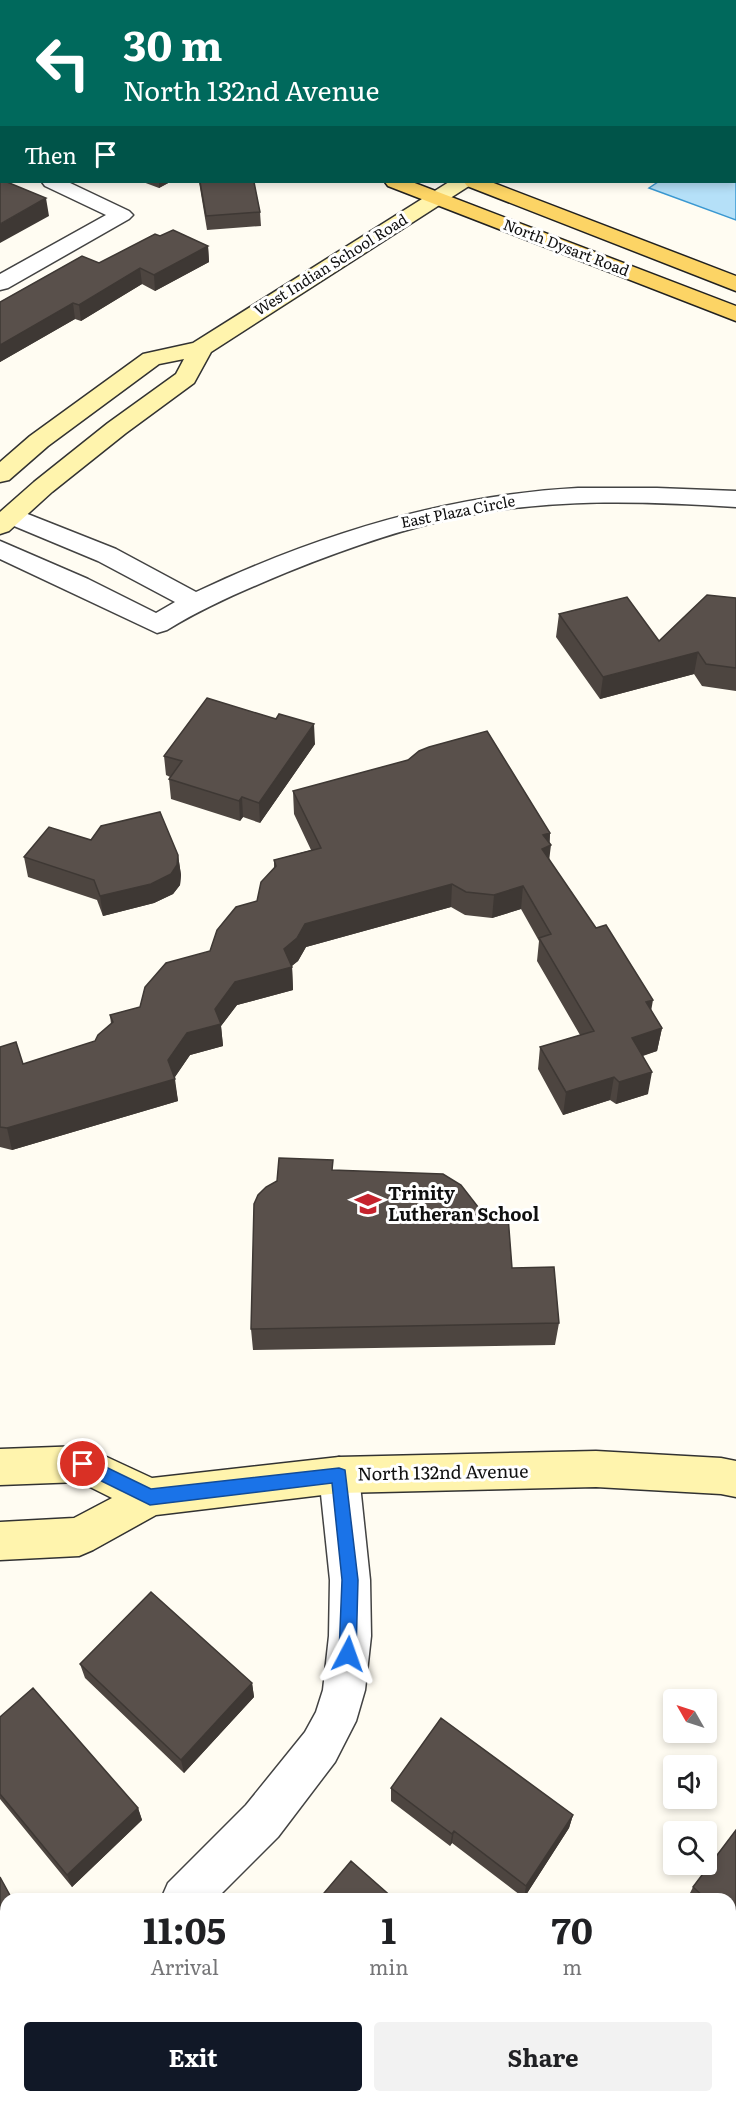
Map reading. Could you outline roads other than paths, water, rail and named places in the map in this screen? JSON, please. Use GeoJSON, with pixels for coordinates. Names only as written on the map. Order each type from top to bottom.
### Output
{"type":"FeatureCollection","features":[{"type":"Feature","properties":{"kind":"main road","name":"North Dysart Road"},"geometry":{"type":"LineString","coordinates":[[398,183],[736,314]]}},
{"type":"Feature","properties":{"kind":"main road","name":"West Indian School Road"},"geometry":{"type":"LineString","coordinates":[[0,475],[39,441],[151,359],[201,348],[460,183]]}},
{"type":"Feature","properties":{"kind":"main road","name":"North Dysart Road"},"geometry":{"type":"LineString","coordinates":[[477,183],[736,284]]}},
{"type":"Feature","properties":{"kind":"main road"},"geometry":{"type":"LineString","coordinates":[[5,521],[42,487],[186,378],[201,348]]}},
{"type":"Feature","properties":{"kind":"main road"},"geometry":{"type":"LineString","coordinates":[[0,1467],[83,1464],[150,1497]]}},
{"type":"Feature","properties":{"kind":"main road","name":"North 132nd Avenue"},"geometry":{"type":"LineString","coordinates":[[0,1541],[79,1536],[150,1497],[339,1475],[596,1469],[721,1476],[736,1479]]}},
{"type":"Feature","properties":{"kind":"street"},"geometry":{"type":"LineString","coordinates":[[0,283],[122,215],[54,183]]}},
{"type":"Feature","properties":{"kind":"street","name":"East Plaza Circle"},"geometry":{"type":"LineString","coordinates":[[0,549],[157,624],[193,601],[342,540],[432,514],[526,499],[658,495],[736,499]]}},
{"type":"Feature","properties":{"kind":"street"},"geometry":{"type":"LineString","coordinates":[[5,521],[107,555],[193,601]]}},
{"type":"Feature","properties":{"kind":"street"},"geometry":{"type":"LineString","coordinates":[[190,1893],[262,1821],[320,1748],[335,1721],[344,1690],[350,1636],[350,1580],[339,1475]]}},
{"type":"Feature","properties":{"kind":"water"},"geometry":{"type":"Polygon","coordinates":[[[656,183],[736,183],[736,220],[649,188],[656,183]]]}},
{"type":"Feature","properties":{"kind":"place","name":"Trinity Lutheran School"},"geometry":{"type":"Point","coordinates":[368,1204]}}]}
